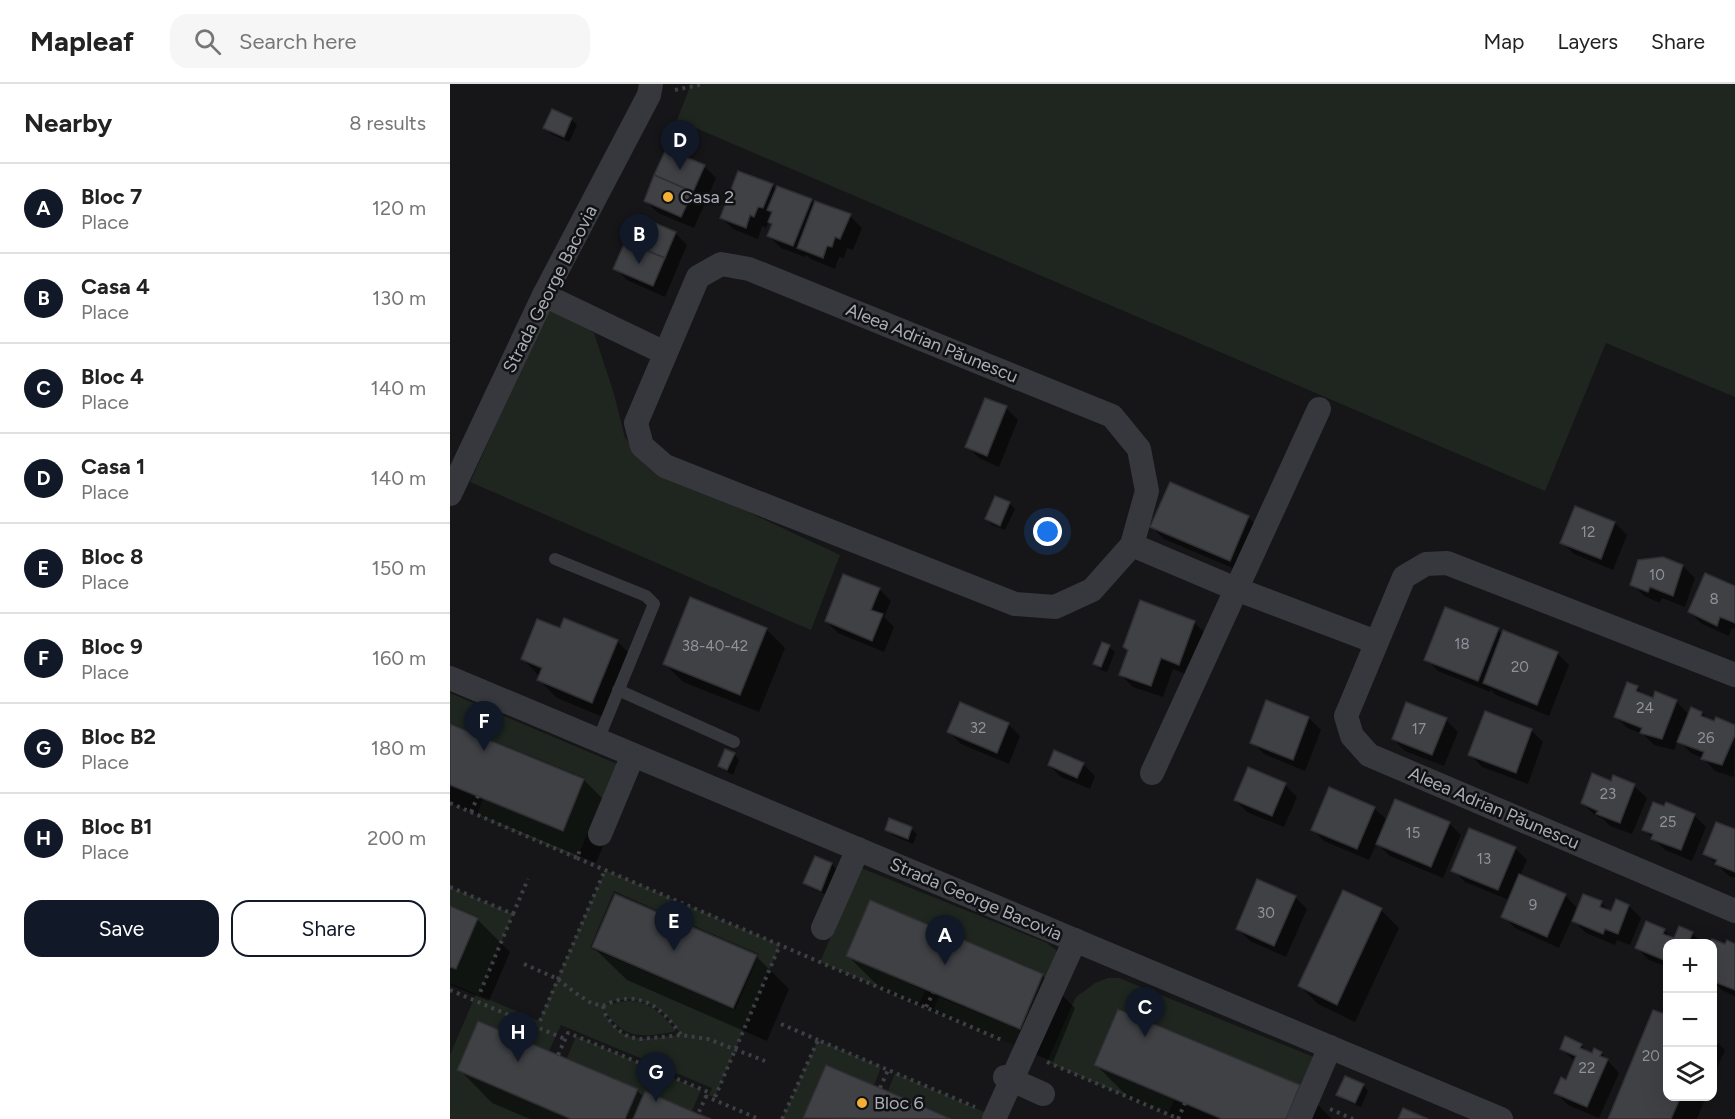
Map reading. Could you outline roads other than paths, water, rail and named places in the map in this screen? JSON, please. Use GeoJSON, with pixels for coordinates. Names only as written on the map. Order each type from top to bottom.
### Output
{"type":"FeatureCollection","features":[{"type":"Feature","properties":{"kind":"street","name":"Strada George Bacovia"},"geometry":{"type":"LineString","coordinates":[[450,494],[544,295],[649,95],[651,84]]}},
{"type":"Feature","properties":{"kind":"street","name":"Aleea Adrian Păunescu"},"geometry":{"type":"LineString","coordinates":[[721,264],[749,269],[1112,416],[1139,449],[1147,491],[1132,545],[1092,590],[1055,607],[1015,604],[665,466],[642,446],[636,423],[698,277],[721,264]]}},
{"type":"Feature","properties":{"kind":"street"},"geometry":{"type":"LineString","coordinates":[[544,295],[665,353]]}},
{"type":"Feature","properties":{"kind":"street"},"geometry":{"type":"LineString","coordinates":[[1152,773],[1319,409]]}},
{"type":"Feature","properties":{"kind":"street"},"geometry":{"type":"LineString","coordinates":[[1132,545],[1236,589],[1376,642]]}},
{"type":"Feature","properties":{"kind":"street","name":"Aleea Adrian Păunescu"},"geometry":{"type":"LineString","coordinates":[[1735,675],[1447,563],[1426,564],[1404,577],[1346,716],[1352,736],[1369,755],[1735,910]]}},
{"type":"Feature","properties":{"kind":"street","name":"Strada George Bacovia"},"geometry":{"type":"LineString","coordinates":[[450,678],[1501,1119]]}},
{"type":"Feature","properties":{"kind":"street"},"geometry":{"type":"LineString","coordinates":[[592,836],[633,755]]}},
{"type":"Feature","properties":{"kind":"street"},"geometry":{"type":"LineString","coordinates":[[823,928],[858,849]]}},
{"type":"Feature","properties":{"kind":"street"},"geometry":{"type":"LineString","coordinates":[[986,1114],[1008,1079],[1075,940]]}},
{"type":"Feature","properties":{"kind":"street"},"geometry":{"type":"LineString","coordinates":[[1299,1119],[1330,1047]]}},
{"type":"Feature","properties":{"kind":"street"},"geometry":{"type":"LineString","coordinates":[[1008,1079],[1043,1094]]}},
{"type":"Feature","properties":{"kind":"lane"},"geometry":{"type":"LineString","coordinates":[[555,559],[646,596],[654,604],[598,740]]}},
{"type":"Feature","properties":{"kind":"lane"},"geometry":{"type":"LineString","coordinates":[[618,690],[734,742]]}},
{"type":"Feature","properties":{"kind":"place","name":"Casa 1"},"geometry":{"type":"Point","coordinates":[680,170]}},
{"type":"Feature","properties":{"kind":"place","name":"Casa 2"},"geometry":{"type":"Point","coordinates":[668,197]}},
{"type":"Feature","properties":{"kind":"place","name":"Casa 4"},"geometry":{"type":"Point","coordinates":[639,264]}},
{"type":"Feature","properties":{"kind":"place","name":"Bloc 9"},"geometry":{"type":"Point","coordinates":[484,751]}},
{"type":"Feature","properties":{"kind":"place","name":"Bloc 8"},"geometry":{"type":"Point","coordinates":[674,951]}},
{"type":"Feature","properties":{"kind":"place","name":"Bloc 7"},"geometry":{"type":"Point","coordinates":[945,965]}},
{"type":"Feature","properties":{"kind":"place","name":"Bloc 4"},"geometry":{"type":"Point","coordinates":[1145,1037]}},
{"type":"Feature","properties":{"kind":"place","name":"Bloc B1"},"geometry":{"type":"Point","coordinates":[518,1062]}},
{"type":"Feature","properties":{"kind":"place","name":"Bloc B2"},"geometry":{"type":"Point","coordinates":[656,1102]}},
{"type":"Feature","properties":{"kind":"place","name":"Bloc 6"},"geometry":{"type":"Point","coordinates":[862,1103]}}]}
